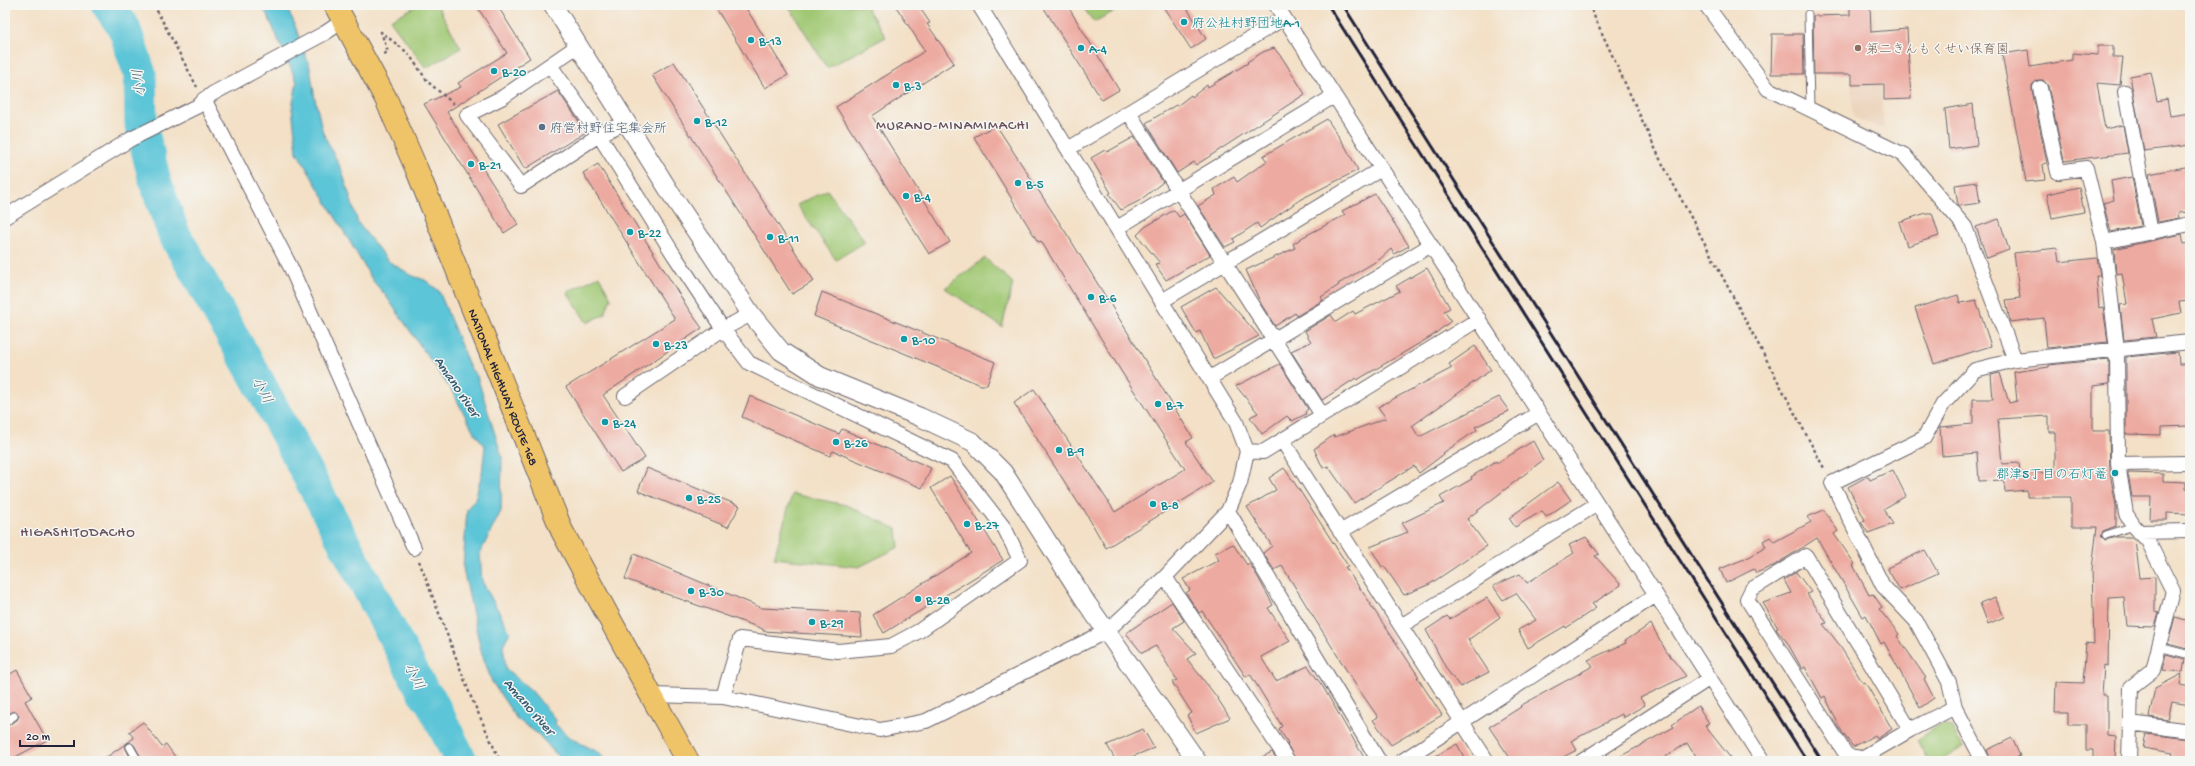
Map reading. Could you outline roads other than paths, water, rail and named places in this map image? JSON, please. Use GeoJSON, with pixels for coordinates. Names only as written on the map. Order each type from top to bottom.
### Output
{"type":"FeatureCollection","features":[{"type":"Feature","properties":{"kind":"highway","name":"NATIONAL HIGHWAY ROUTE 168"},"geometry":{"type":"LineString","coordinates":[[339,13],[386,100],[417,170],[562,531],[688,761]]}},
{"type":"Feature","properties":{"kind":"street"},"geometry":{"type":"LineString","coordinates":[[553,5],[673,197],[752,314],[780,351],[820,376],[920,417],[972,442],[1003,472],[1088,605],[1197,761]]}},
{"type":"Feature","properties":{"kind":"street"},"geometry":{"type":"LineString","coordinates":[[651,695],[723,697],[880,730],[926,721],[1107,631],[1164,577],[1228,511],[1240,483],[1246,451],[1236,422],[979,5]]}},
{"type":"Feature","properties":{"kind":"street"},"geometry":{"type":"LineString","coordinates":[[1276,5],[1710,678],[1756,759]]}},
{"type":"Feature","properties":{"kind":"street"},"geometry":{"type":"LineString","coordinates":[[1706,5],[1768,89],[1904,155],[1965,227],[2015,360]]}},
{"type":"Feature","properties":{"kind":"street"},"geometry":{"type":"LineString","coordinates":[[5,217],[131,139],[198,106],[208,97],[325,33],[339,13]]}},
{"type":"Feature","properties":{"kind":"street"},"geometry":{"type":"LineString","coordinates":[[1068,149],[1284,18]]}},
{"type":"Feature","properties":{"kind":"street"},"geometry":{"type":"LineString","coordinates":[[579,45],[503,97],[466,114],[521,186],[599,135],[626,122]]}},
{"type":"Feature","properties":{"kind":"street"},"geometry":{"type":"LineString","coordinates":[[550,65],[599,135],[723,329],[749,363],[952,461],[1005,529],[1020,560],[919,631],[891,646],[838,650],[740,639],[723,697]]}},
{"type":"Feature","properties":{"kind":"street"},"geometry":{"type":"LineString","coordinates":[[2040,88],[2058,172],[2086,168],[2104,242],[2117,349],[2118,464],[2126,514],[2148,541],[2173,591],[2153,670],[2131,687],[2129,761]]}},
{"type":"Feature","properties":{"kind":"street"},"geometry":{"type":"LineString","coordinates":[[2125,92],[2151,232]]}},
{"type":"Feature","properties":{"kind":"street"},"geometry":{"type":"LineString","coordinates":[[1117,228],[1334,96]]}},
{"type":"Feature","properties":{"kind":"street"},"geometry":{"type":"LineString","coordinates":[[208,97],[291,268],[414,548]]}},
{"type":"Feature","properties":{"kind":"street"},"geometry":{"type":"LineString","coordinates":[[1129,113],[1322,415]]}},
{"type":"Feature","properties":{"kind":"street"},"geometry":{"type":"LineString","coordinates":[[1162,301],[1381,169]]}},
{"type":"Feature","properties":{"kind":"street"},"geometry":{"type":"LineString","coordinates":[[2104,242],[2190,224]]}},
{"type":"Feature","properties":{"kind":"street"},"geometry":{"type":"LineString","coordinates":[[1210,378],[1431,245]]}},
{"type":"Feature","properties":{"kind":"street"},"geometry":{"type":"LineString","coordinates":[[624,396],[723,329],[752,314]]}},
{"type":"Feature","properties":{"kind":"street"},"geometry":{"type":"LineString","coordinates":[[1246,451],[1263,452],[1478,319]]}},
{"type":"Feature","properties":{"kind":"street"},"geometry":{"type":"LineString","coordinates":[[1983,761],[1955,707],[1949,682],[1916,621],[1883,586],[1832,483],[1924,438],[1943,404],[1975,370],[2015,360],[2190,342]]}},
{"type":"Feature","properties":{"kind":"street"},"geometry":{"type":"LineString","coordinates":[[1340,532],[1539,413]]}},
{"type":"Feature","properties":{"kind":"street"},"geometry":{"type":"LineString","coordinates":[[1282,440],[1487,761]]}},
{"type":"Feature","properties":{"kind":"street"},"geometry":{"type":"LineString","coordinates":[[2118,464],[2190,463]]}},
{"type":"Feature","properties":{"kind":"street"},"geometry":{"type":"LineString","coordinates":[[1401,626],[1597,504]]}},
{"type":"Feature","properties":{"kind":"street"},"geometry":{"type":"LineString","coordinates":[[1228,511],[1379,761]]}},
{"type":"Feature","properties":{"kind":"street"},"geometry":{"type":"LineString","coordinates":[[2137,529],[2190,531]]}},
{"type":"Feature","properties":{"kind":"street"},"geometry":{"type":"LineString","coordinates":[[1910,730],[1806,556],[1752,589],[1747,599],[1847,756],[1862,758],[1910,730],[1955,707]]}},
{"type":"Feature","properties":{"kind":"street"},"geometry":{"type":"LineString","coordinates":[[1164,577],[1288,761]]}},
{"type":"Feature","properties":{"kind":"street"},"geometry":{"type":"LineString","coordinates":[[1402,761],[1656,595]]}},
{"type":"Feature","properties":{"kind":"street"},"geometry":{"type":"LineString","coordinates":[[1582,761],[1710,678]]}},
{"type":"Feature","properties":{"kind":"street"},"geometry":{"type":"LineString","coordinates":[[2130,723],[2190,731]]}},
{"type":"Feature","properties":{"kind":"lane"},"geometry":{"type":"LineString","coordinates":[[1808,14],[1810,109]]}},
{"type":"Feature","properties":{"kind":"lane"},"geometry":{"type":"LineString","coordinates":[[2106,535],[2137,529]]}},
{"type":"Feature","properties":{"kind":"lane"},"geometry":{"type":"LineString","coordinates":[[2159,647],[2190,656]]}},
{"type":"Feature","properties":{"kind":"lane"},"geometry":{"type":"LineString","coordinates":[[5,722],[14,716]]}},
{"type":"Feature","properties":{"kind":"lane"},"geometry":{"type":"LineString","coordinates":[[130,747],[138,761]]}},
{"type":"Feature","properties":{"kind":"water","name":"Amano river"},"geometry":{"type":"Polygon","coordinates":[[[259,5],[285,5],[293,20],[310,68],[323,133],[342,171],[358,223],[388,261],[413,276],[425,280],[439,291],[470,368],[477,376],[502,457],[501,511],[480,553],[482,581],[510,632],[503,645],[506,669],[531,690],[556,720],[555,724],[570,738],[600,753],[605,761],[562,761],[538,734],[517,719],[492,682],[481,651],[463,568],[467,509],[475,499],[482,473],[485,446],[474,432],[453,393],[386,296],[373,281],[297,152],[292,108],[297,82],[267,14],[259,5]]]}},
{"type":"Feature","properties":{"kind":"waterway","name":"小川"},"geometry":{"type":"LineString","coordinates":[[108,5],[124,28],[140,74],[141,125],[155,181],[174,234],[257,379],[425,695],[430,699],[461,761]]}},
{"type":"Feature","properties":{"kind":"railway"},"geometry":{"type":"LineString","coordinates":[[1328,5],[1807,761]]}},
{"type":"Feature","properties":{"kind":"railway"},"geometry":{"type":"LineString","coordinates":[[1343,5],[1822,761]]}},
{"type":"Feature","properties":{"kind":"place","name":"府公社村野団地A-1"},"geometry":{"type":"Point","coordinates":[1184,22]}},
{"type":"Feature","properties":{"kind":"place","name":"B-13"},"geometry":{"type":"Point","coordinates":[751,40]}},
{"type":"Feature","properties":{"kind":"place","name":"A-4"},"geometry":{"type":"Point","coordinates":[1081,48]}},
{"type":"Feature","properties":{"kind":"place","name":"第二きんもくせい保育園"},"geometry":{"type":"Point","coordinates":[1858,48]}},
{"type":"Feature","properties":{"kind":"place","name":"B-20"},"geometry":{"type":"Point","coordinates":[494,71]}},
{"type":"Feature","properties":{"kind":"place","name":"B-3"},"geometry":{"type":"Point","coordinates":[896,85]}},
{"type":"Feature","properties":{"kind":"place","name":"B-12"},"geometry":{"type":"Point","coordinates":[697,121]}},
{"type":"Feature","properties":{"kind":"place","name":"府営村野住宅集会所"},"geometry":{"type":"Point","coordinates":[542,127]}},
{"type":"Feature","properties":{"kind":"place","name":"B-21"},"geometry":{"type":"Point","coordinates":[471,164]}},
{"type":"Feature","properties":{"kind":"place","name":"B-5"},"geometry":{"type":"Point","coordinates":[1018,183]}},
{"type":"Feature","properties":{"kind":"place","name":"B-4"},"geometry":{"type":"Point","coordinates":[906,196]}},
{"type":"Feature","properties":{"kind":"place","name":"B-22"},"geometry":{"type":"Point","coordinates":[630,232]}},
{"type":"Feature","properties":{"kind":"place","name":"B-11"},"geometry":{"type":"Point","coordinates":[770,237]}},
{"type":"Feature","properties":{"kind":"place","name":"B-6"},"geometry":{"type":"Point","coordinates":[1091,297]}},
{"type":"Feature","properties":{"kind":"place","name":"B-10"},"geometry":{"type":"Point","coordinates":[904,339]}},
{"type":"Feature","properties":{"kind":"place","name":"B-23"},"geometry":{"type":"Point","coordinates":[656,344]}},
{"type":"Feature","properties":{"kind":"place","name":"B-7"},"geometry":{"type":"Point","coordinates":[1158,404]}},
{"type":"Feature","properties":{"kind":"place","name":"B-24"},"geometry":{"type":"Point","coordinates":[605,422]}},
{"type":"Feature","properties":{"kind":"place","name":"B-26"},"geometry":{"type":"Point","coordinates":[836,442]}},
{"type":"Feature","properties":{"kind":"place","name":"B-9"},"geometry":{"type":"Point","coordinates":[1059,450]}},
{"type":"Feature","properties":{"kind":"place","name":"郡津5丁目の石灯篭"},"geometry":{"type":"Point","coordinates":[2115,473]}},
{"type":"Feature","properties":{"kind":"place","name":"B-25"},"geometry":{"type":"Point","coordinates":[689,498]}},
{"type":"Feature","properties":{"kind":"place","name":"B-8"},"geometry":{"type":"Point","coordinates":[1153,504]}},
{"type":"Feature","properties":{"kind":"place","name":"B-27"},"geometry":{"type":"Point","coordinates":[967,524]}},
{"type":"Feature","properties":{"kind":"place","name":"B-30"},"geometry":{"type":"Point","coordinates":[691,591]}},
{"type":"Feature","properties":{"kind":"place","name":"B-28"},"geometry":{"type":"Point","coordinates":[918,599]}},
{"type":"Feature","properties":{"kind":"place","name":"B-29"},"geometry":{"type":"Point","coordinates":[812,622]}},
{"type":"Feature","properties":{"kind":"district","name":"MURANO-MINAMIMACHI"},"geometry":{"type":"Point","coordinates":[953,124]}},
{"type":"Feature","properties":{"kind":"district","name":"HIGASHITODACHO"},"geometry":{"type":"Point","coordinates":[78,531]}}]}
